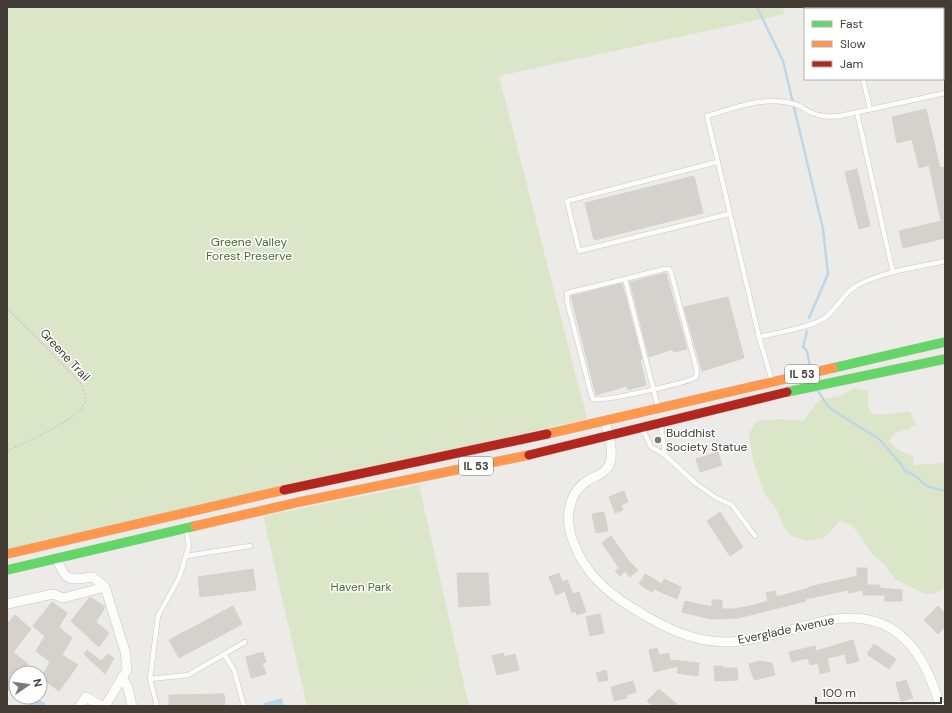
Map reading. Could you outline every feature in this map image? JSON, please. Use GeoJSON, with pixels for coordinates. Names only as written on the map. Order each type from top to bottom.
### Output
{"type":"FeatureCollection","features":[{"type":"Feature","properties":{"kind":"main road","name":"IL 53"},"geometry":{"type":"LineString","coordinates":[[7,554],[345,476],[605,421],[658,407],[945,342]]}},
{"type":"Feature","properties":{"kind":"main road","name":"IL 53"},"geometry":{"type":"LineString","coordinates":[[7,570],[299,502],[529,455],[819,384],[945,359]]}},
{"type":"Feature","properties":{"kind":"street","name":"Everglade Avenue"},"geometry":{"type":"LineString","coordinates":[[605,421],[611,453],[610,463],[602,473],[587,481],[576,492],[571,501],[568,519],[572,540],[578,554],[597,582],[609,592],[677,633],[722,642],[745,641],[837,619],[860,619],[879,624],[894,630],[918,654],[929,673],[940,706]]}},
{"type":"Feature","properties":{"kind":"street"},"geometry":{"type":"LineString","coordinates":[[57,559],[62,573],[70,580],[92,577],[105,587],[125,651],[127,670],[104,706],[86,697],[80,706]]}},
{"type":"Feature","properties":{"kind":"street"},"geometry":{"type":"LineString","coordinates":[[7,604],[53,594],[63,598],[105,587]]}},
{"type":"Feature","properties":{"kind":"street"},"geometry":{"type":"LineString","coordinates":[[122,677],[128,688],[132,706]]}},
{"type":"Feature","properties":{"kind":"lane"},"geometry":{"type":"LineString","coordinates":[[863,80],[870,109]]}},
{"type":"Feature","properties":{"kind":"lane"},"geometry":{"type":"LineString","coordinates":[[772,381],[759,337],[707,116],[766,101],[795,104],[825,117],[857,112],[945,93]]}},
{"type":"Feature","properties":{"kind":"lane"},"geometry":{"type":"LineString","coordinates":[[857,112],[893,273]]}},
{"type":"Feature","properties":{"kind":"lane"},"geometry":{"type":"LineString","coordinates":[[717,162],[567,201],[568,208],[579,251],[730,214]]}},
{"type":"Feature","properties":{"kind":"lane"},"geometry":{"type":"LineString","coordinates":[[759,337],[814,323],[825,318],[843,296],[855,287],[871,279],[945,261]]}},
{"type":"Feature","properties":{"kind":"lane"},"geometry":{"type":"LineString","coordinates":[[669,269],[698,374],[693,379],[654,389],[600,401],[593,400],[567,301],[567,293],[624,279],[669,269]]}},
{"type":"Feature","properties":{"kind":"lane"},"geometry":{"type":"LineString","coordinates":[[624,279],[658,407]]}},
{"type":"Feature","properties":{"kind":"lane"},"geometry":{"type":"LineString","coordinates":[[660,424],[665,454]]}},
{"type":"Feature","properties":{"kind":"lane"},"geometry":{"type":"LineString","coordinates":[[642,428],[651,447],[665,454],[695,483],[715,497],[732,504],[755,536]]}},
{"type":"Feature","properties":{"kind":"lane"},"geometry":{"type":"LineString","coordinates":[[157,706],[150,679],[158,616],[179,578],[186,556],[189,546],[186,528]]}},
{"type":"Feature","properties":{"kind":"lane"},"geometry":{"type":"LineString","coordinates":[[186,556],[250,546]]}},
{"type":"Feature","properties":{"kind":"lane"},"geometry":{"type":"LineString","coordinates":[[150,679],[188,674],[245,642]]}},
{"type":"Feature","properties":{"kind":"lane"},"geometry":{"type":"LineString","coordinates":[[224,654],[234,670],[244,706]]}},
{"type":"Feature","properties":{"kind":"path","name":"Greene Trail"},"geometry":{"type":"LineString","coordinates":[[7,308],[82,385],[86,398],[81,408],[62,422],[7,451]]}},
{"type":"Feature","properties":{"kind":"green space","name":"Greene Valley Forest Preserve"},"geometry":{"type":"Polygon","coordinates":[[[7,7],[783,7],[785,14],[499,76],[587,419],[7,552],[7,7]]]}},
{"type":"Feature","properties":{"kind":"green space"},"geometry":{"type":"Polygon","coordinates":[[[855,388],[868,391],[868,404],[871,413],[885,414],[910,412],[916,424],[909,429],[895,433],[889,442],[900,451],[913,456],[913,465],[945,463],[945,587],[937,593],[925,594],[895,579],[884,564],[872,554],[852,525],[840,521],[824,538],[809,541],[791,536],[783,526],[776,508],[765,495],[753,461],[749,434],[756,421],[782,419],[803,421],[819,400],[840,396],[855,388]]]}},
{"type":"Feature","properties":{"kind":"green space","name":"Haven Park"},"geometry":{"type":"Polygon","coordinates":[[[419,485],[469,706],[307,706],[263,516],[419,485]]]}},
{"type":"Feature","properties":{"kind":"water"},"geometry":{"type":"Polygon","coordinates":[[[282,698],[284,706],[265,706],[264,703],[282,698]]]}},
{"type":"Feature","properties":{"kind":"water"},"geometry":{"type":"Polygon","coordinates":[[[29,705],[46,705],[45,706],[29,705]]]}},
{"type":"Feature","properties":{"kind":"building"},"geometry":{"type":"Polygon","coordinates":[[[926,109],[940,168],[945,167],[945,238],[903,248],[899,231],[941,221],[929,165],[919,168],[912,139],[897,143],[892,117],[926,109]]]}},
{"type":"Feature","properties":{"kind":"building"},"geometry":{"type":"Polygon","coordinates":[[[857,169],[870,226],[859,229],[845,172],[857,169]]]}},
{"type":"Feature","properties":{"kind":"building"},"geometry":{"type":"Polygon","coordinates":[[[694,176],[703,213],[594,240],[585,203],[694,176]]]}},
{"type":"Feature","properties":{"kind":"building"},"geometry":{"type":"Polygon","coordinates":[[[666,273],[687,349],[673,352],[673,349],[649,357],[630,282],[666,273]]]}},
{"type":"Feature","properties":{"kind":"building"},"geometry":{"type":"Polygon","coordinates":[[[622,284],[642,359],[640,359],[646,385],[628,390],[627,386],[596,395],[571,296],[622,284]]]}},
{"type":"Feature","properties":{"kind":"building"},"geometry":{"type":"Polygon","coordinates":[[[728,297],[744,358],[702,371],[684,307],[728,297]]]}},
{"type":"Feature","properties":{"kind":"building"},"geometry":{"type":"Polygon","coordinates":[[[718,452],[722,465],[700,472],[696,459],[718,452]]]}},
{"type":"Feature","properties":{"kind":"building"},"geometry":{"type":"Polygon","coordinates":[[[624,491],[628,502],[621,505],[623,510],[615,513],[609,497],[624,491]]]}},
{"type":"Feature","properties":{"kind":"building"},"geometry":{"type":"Polygon","coordinates":[[[604,512],[608,531],[596,533],[592,514],[604,512]]]}},
{"type":"Feature","properties":{"kind":"building"},"geometry":{"type":"Polygon","coordinates":[[[720,512],[743,547],[730,556],[707,521],[720,512]]]}},
{"type":"Feature","properties":{"kind":"building"},"geometry":{"type":"Polygon","coordinates":[[[611,536],[628,560],[638,570],[630,577],[625,571],[620,576],[615,571],[619,568],[602,543],[611,536]]]}},
{"type":"Feature","properties":{"kind":"building"},"geometry":{"type":"Polygon","coordinates":[[[857,568],[867,568],[867,585],[880,585],[880,588],[902,590],[902,601],[885,601],[885,595],[863,595],[863,590],[849,593],[848,590],[805,599],[806,601],[738,618],[711,619],[682,612],[685,601],[712,607],[712,600],[722,600],[722,609],[735,609],[754,605],[768,601],[766,593],[775,591],[777,597],[809,587],[857,576],[857,568]]]}},
{"type":"Feature","properties":{"kind":"building"},"geometry":{"type":"Polygon","coordinates":[[[253,569],[256,590],[200,597],[198,577],[253,569]]]}},
{"type":"Feature","properties":{"kind":"building"},"geometry":{"type":"Polygon","coordinates":[[[457,573],[488,573],[490,605],[459,607],[457,573]]]}},
{"type":"Feature","properties":{"kind":"building"},"geometry":{"type":"Polygon","coordinates":[[[559,573],[562,582],[567,580],[573,594],[579,592],[586,612],[577,615],[576,611],[572,613],[565,591],[556,595],[549,577],[559,573]]]}},
{"type":"Feature","properties":{"kind":"building"},"geometry":{"type":"Polygon","coordinates":[[[645,574],[662,584],[664,579],[681,587],[677,599],[654,589],[652,592],[639,584],[645,574]]]}},
{"type":"Feature","properties":{"kind":"building"},"geometry":{"type":"Polygon","coordinates":[[[90,597],[105,607],[96,622],[109,633],[99,647],[71,621],[90,597]]]}},
{"type":"Feature","properties":{"kind":"building"},"geometry":{"type":"Polygon","coordinates":[[[52,602],[67,613],[59,627],[72,638],[62,655],[78,665],[59,691],[48,683],[48,666],[50,662],[36,651],[45,636],[33,626],[52,602]]]}},
{"type":"Feature","properties":{"kind":"building"},"geometry":{"type":"Polygon","coordinates":[[[233,606],[242,624],[179,658],[169,640],[233,606]]]}},
{"type":"Feature","properties":{"kind":"building"},"geometry":{"type":"Polygon","coordinates":[[[938,606],[945,613],[945,627],[938,634],[924,620],[938,606]]]}},
{"type":"Feature","properties":{"kind":"building"},"geometry":{"type":"Polygon","coordinates":[[[600,614],[604,633],[590,636],[586,617],[600,614]]]}},
{"type":"Feature","properties":{"kind":"building"},"geometry":{"type":"Polygon","coordinates":[[[15,615],[31,629],[13,652],[28,664],[8,665],[7,692],[7,624],[15,615]]]}},
{"type":"Feature","properties":{"kind":"building"},"geometry":{"type":"Polygon","coordinates":[[[853,640],[859,661],[847,664],[845,654],[827,658],[830,671],[820,674],[818,663],[810,665],[808,658],[792,662],[789,652],[815,646],[816,651],[853,640]]]}},
{"type":"Feature","properties":{"kind":"building"},"geometry":{"type":"Polygon","coordinates":[[[874,644],[896,659],[889,669],[867,654],[874,644]]]}},
{"type":"Feature","properties":{"kind":"building"},"geometry":{"type":"Polygon","coordinates":[[[657,648],[659,655],[669,653],[670,660],[699,663],[698,676],[677,673],[678,666],[654,672],[649,650],[657,648]]]}},
{"type":"Feature","properties":{"kind":"building"},"geometry":{"type":"Polygon","coordinates":[[[87,650],[101,661],[108,654],[114,658],[105,674],[84,654],[87,650]]]}},
{"type":"Feature","properties":{"kind":"building"},"geometry":{"type":"Polygon","coordinates":[[[263,652],[266,662],[262,663],[266,674],[251,678],[246,657],[263,652]]]}},
{"type":"Feature","properties":{"kind":"building"},"geometry":{"type":"Polygon","coordinates":[[[503,653],[504,657],[515,654],[519,670],[497,675],[492,656],[503,653]]]}},
{"type":"Feature","properties":{"kind":"building"},"geometry":{"type":"Polygon","coordinates":[[[760,661],[772,663],[775,675],[754,680],[749,664],[760,661]]]}},
{"type":"Feature","properties":{"kind":"building"},"geometry":{"type":"Polygon","coordinates":[[[714,666],[722,666],[723,668],[737,668],[738,680],[715,681],[714,666]]]}},
{"type":"Feature","properties":{"kind":"building"},"geometry":{"type":"Polygon","coordinates":[[[606,670],[608,680],[599,682],[596,673],[606,670]]]}},
{"type":"Feature","properties":{"kind":"building"},"geometry":{"type":"Polygon","coordinates":[[[906,680],[913,698],[901,701],[896,683],[906,680]]]}},
{"type":"Feature","properties":{"kind":"building"},"geometry":{"type":"Polygon","coordinates":[[[633,681],[636,692],[626,695],[627,698],[614,701],[611,687],[633,681]]]}},
{"type":"Feature","properties":{"kind":"building"},"geometry":{"type":"Polygon","coordinates":[[[659,689],[679,706],[653,706],[647,701],[659,689]]]}},
{"type":"Feature","properties":{"kind":"building"},"geometry":{"type":"Polygon","coordinates":[[[224,694],[225,706],[169,706],[169,695],[224,694]]]}},
{"type":"Feature","properties":{"kind":"waterway"},"geometry":{"type":"LineString","coordinates":[[757,7],[783,61],[823,229],[828,274],[809,318]]}},
{"type":"Feature","properties":{"kind":"waterway"},"geometry":{"type":"LineString","coordinates":[[803,347],[807,331]]}},
{"type":"Feature","properties":{"kind":"waterway"},"geometry":{"type":"LineString","coordinates":[[803,347],[807,351],[810,367]]}},
{"type":"Feature","properties":{"kind":"waterway"},"geometry":{"type":"LineString","coordinates":[[818,391],[828,406],[834,411],[879,439],[901,464],[905,471],[914,475],[927,486],[945,491]]}},
{"type":"Feature","properties":{"kind":"traffic: fast"},"geometry":{"type":"LineString","coordinates":[[833,368],[945,342]]}},
{"type":"Feature","properties":{"kind":"traffic: fast"},"geometry":{"type":"LineString","coordinates":[[787,392],[945,359]]}},
{"type":"Feature","properties":{"kind":"traffic: fast"},"geometry":{"type":"LineString","coordinates":[[7,570],[195,526]]}},
{"type":"Feature","properties":{"kind":"traffic: slow"},"geometry":{"type":"LineString","coordinates":[[547,434],[833,368]]}},
{"type":"Feature","properties":{"kind":"traffic: slow"},"geometry":{"type":"LineString","coordinates":[[195,526],[299,502],[529,455]]}},
{"type":"Feature","properties":{"kind":"traffic: slow"},"geometry":{"type":"LineString","coordinates":[[7,554],[284,490]]}},
{"type":"Feature","properties":{"kind":"traffic: jam"},"geometry":{"type":"LineString","coordinates":[[529,455],[787,392]]}},
{"type":"Feature","properties":{"kind":"traffic: jam"},"geometry":{"type":"LineString","coordinates":[[284,490],[547,434]]}},
{"type":"Feature","properties":{"kind":"place","name":"Buddhist Society Statue"},"geometry":{"type":"Point","coordinates":[658,440]}}]}
